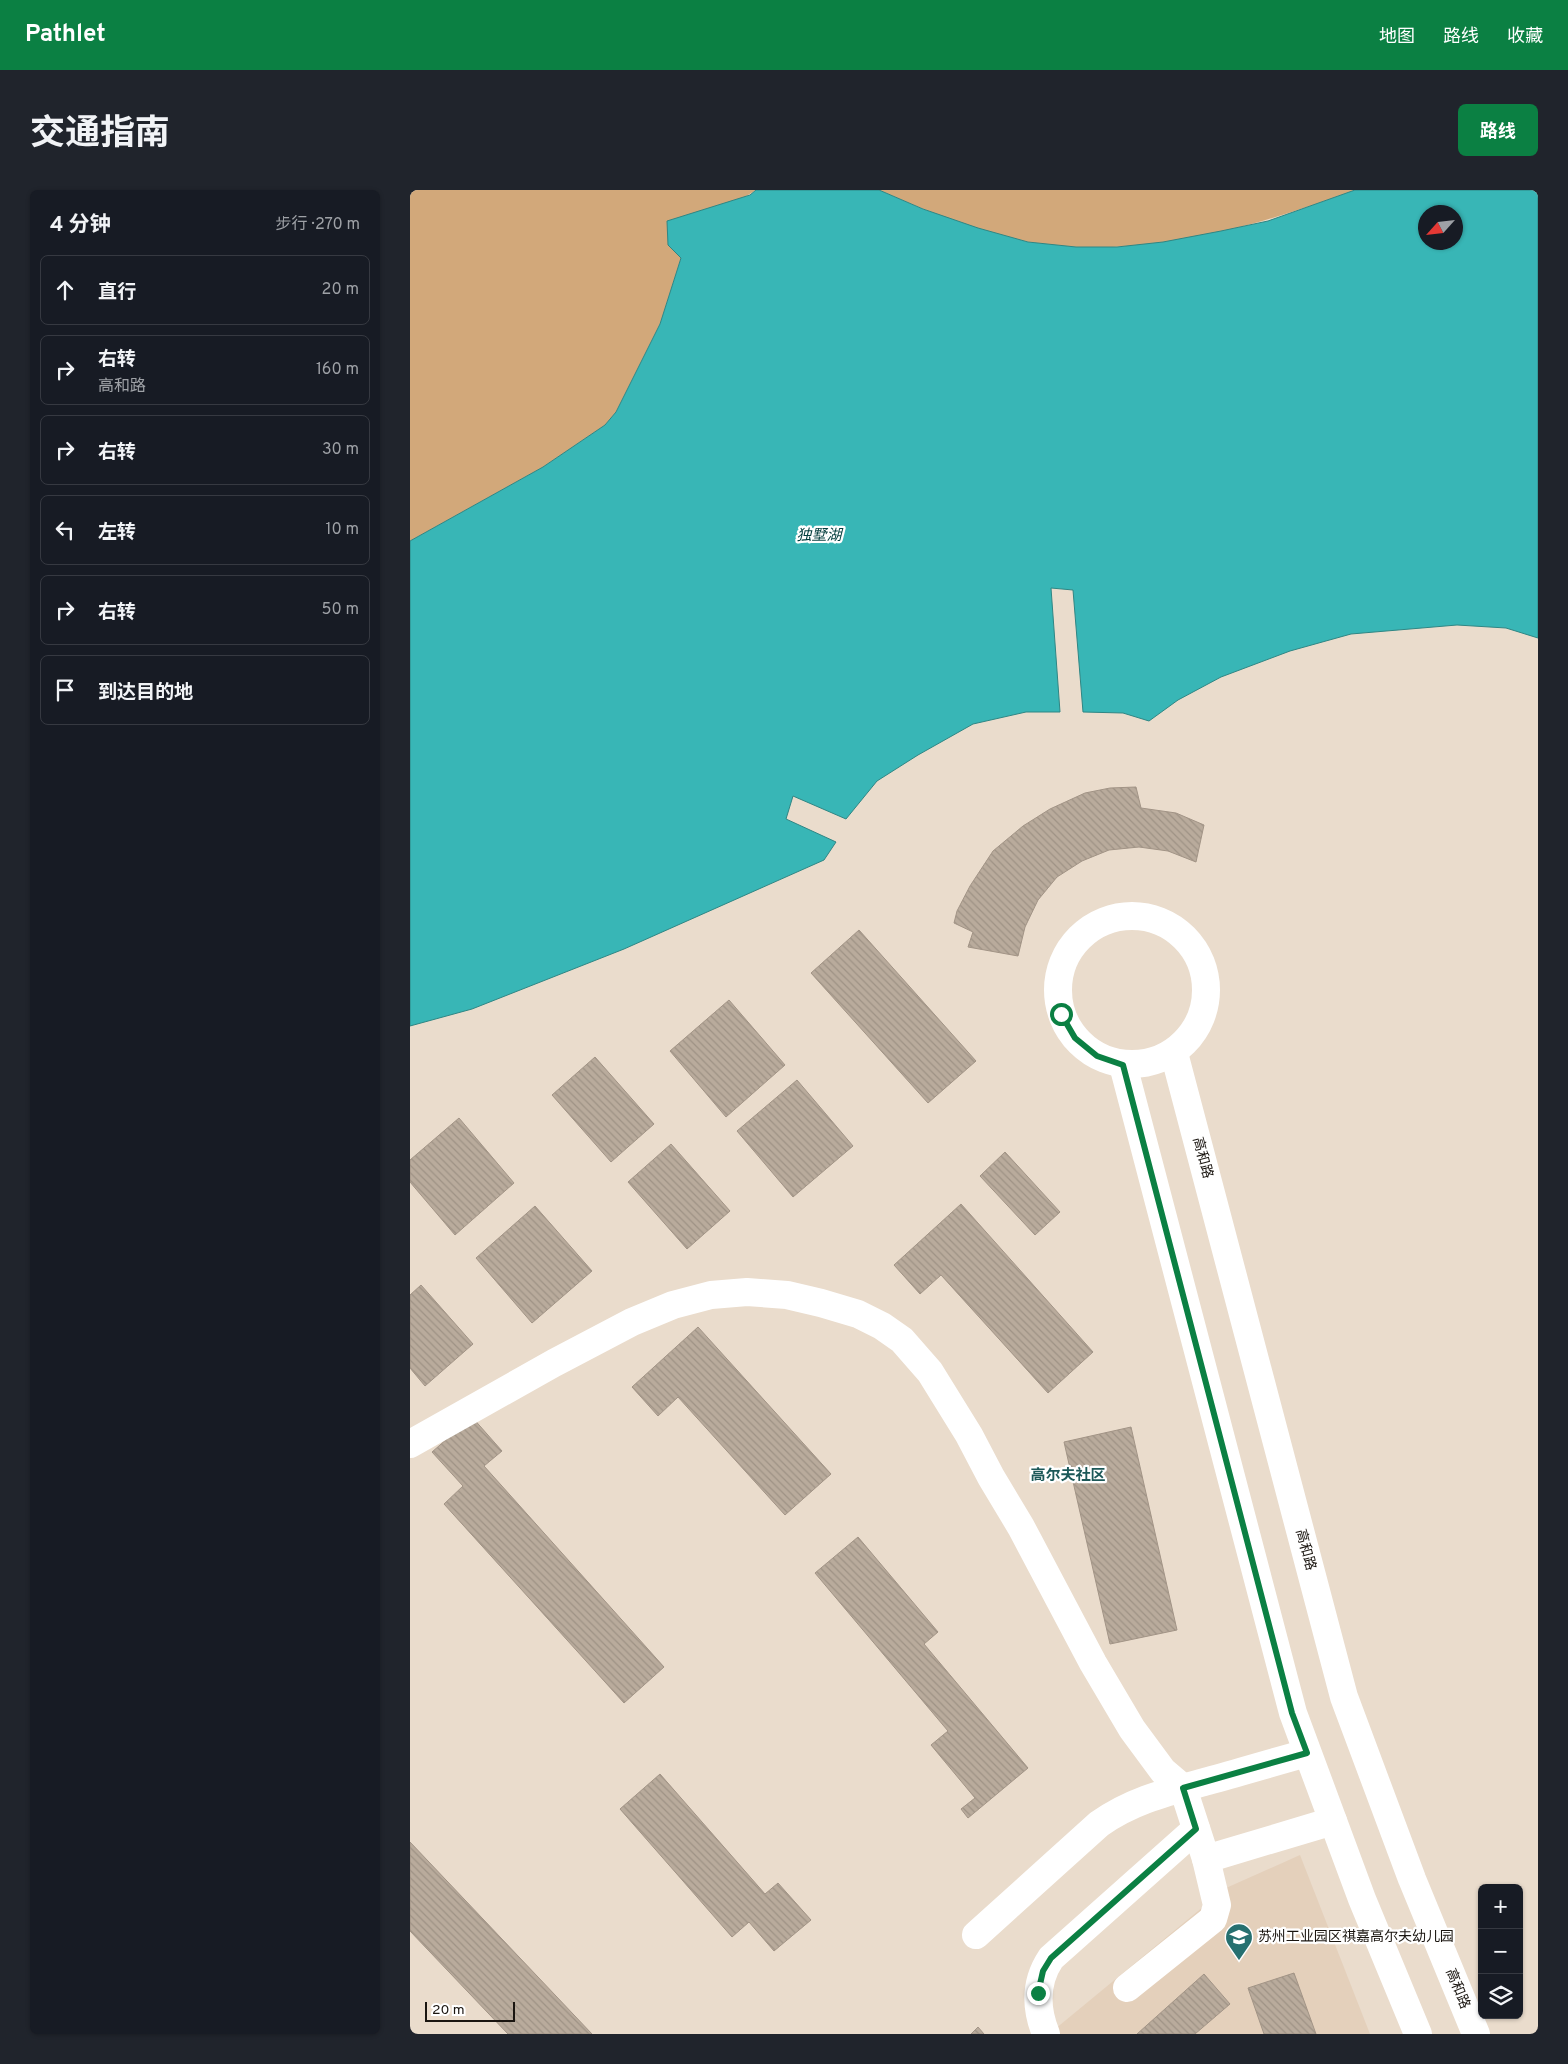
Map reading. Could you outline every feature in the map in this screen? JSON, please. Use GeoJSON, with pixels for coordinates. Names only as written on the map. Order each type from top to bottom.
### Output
{"type":"FeatureCollection","features":[{"type":"Feature","properties":{"kind":"main road"},"geometry":{"type":"LineString","coordinates":[[1129,915],[1156,919],[1181,932],[1198,954],[1207,981],[1205,1008],[1194,1034],[1174,1053],[1150,1063],[1123,1065],[1097,1056],[1082,1044],[1075,1038],[1061,1014],[1057,987],[1064,960],[1079,937],[1102,921],[1129,915]]}},
{"type":"Feature","properties":{"kind":"main road","name":"高和路"},"geometry":{"type":"LineString","coordinates":[[1174,1053],[1344,1697],[1412,1879],[1476,2034]]}},
{"type":"Feature","properties":{"kind":"main road"},"geometry":{"type":"LineString","coordinates":[[1123,1065],[1292,1713],[1362,1899],[1418,2034]]}},
{"type":"Feature","properties":{"kind":"main road"},"geometry":{"type":"LineString","coordinates":[[410,1444],[632,1322],[673,1305],[711,1295],[747,1292],[821,1302],[858,1314],[882,1326],[902,1340],[930,1372],[969,1435],[1021,1527],[1093,1663],[1132,1729],[1163,1771],[1183,1788],[1206,1859],[1217,1905],[1213,1919],[1127,1988]]}},
{"type":"Feature","properties":{"kind":"main road"},"geometry":{"type":"LineString","coordinates":[[976,1935],[1099,1824],[1117,1811],[1138,1802],[1183,1788],[1307,1753]]}},
{"type":"Feature","properties":{"kind":"main road"},"geometry":{"type":"LineString","coordinates":[[1206,1859],[1333,1821]]}},
{"type":"Feature","properties":{"kind":"main road"},"geometry":{"type":"LineString","coordinates":[[1046,2034],[1039,2008],[1038,1993],[1043,1971],[1051,1958],[1196,1829]]}},
{"type":"Feature","properties":{"kind":"shaded area"},"geometry":{"type":"Polygon","coordinates":[[[410,190],[756,190],[668,245],[681,258],[660,324],[616,412],[605,425],[543,467],[410,541],[410,190]]]}},
{"type":"Feature","properties":{"kind":"shaded area"},"geometry":{"type":"Polygon","coordinates":[[[879,190],[1355,190],[1276,217],[1195,237],[1154,244],[1071,247],[1029,242],[990,233],[915,206],[879,190]]]}},
{"type":"Feature","properties":{"kind":"shaded area","name":"苏州工业园区祺嘉高尔夫幼儿园"},"geometry":{"type":"Polygon","coordinates":[[[1300,1855],[1370,2034],[1049,2034],[1226,1888],[1300,1855]]]}},
{"type":"Feature","properties":{"kind":"water","name":"独墅湖"},"geometry":{"type":"Polygon","coordinates":[[[756,190],[879,190],[923,209],[978,228],[1028,242],[1076,247],[1117,247],[1163,242],[1268,221],[1355,190],[1538,190],[1538,638],[1506,628],[1457,625],[1351,634],[1290,651],[1221,677],[1178,700],[1149,721],[1123,713],[1083,712],[1073,590],[1051,588],[1060,712],[1026,712],[973,724],[877,781],[846,819],[793,796],[786,819],[836,842],[824,860],[624,949],[472,1009],[410,1026],[410,541],[543,467],[605,425],[616,412],[660,324],[681,258],[668,245],[667,221],[750,195],[756,190]]]}},
{"type":"Feature","properties":{"kind":"building"},"geometry":{"type":"Polygon","coordinates":[[[1136,787],[1141,808],[1176,813],[1204,825],[1196,862],[1168,851],[1139,847],[1109,850],[1082,861],[1057,877],[1038,900],[1025,927],[1018,956],[968,947],[973,932],[954,923],[957,911],[970,886],[993,851],[1023,826],[1050,809],[1085,793],[1110,788],[1136,787]]]}},
{"type":"Feature","properties":{"kind":"building"},"geometry":{"type":"Polygon","coordinates":[[[859,930],[976,1061],[928,1103],[811,973],[859,930]]]}},
{"type":"Feature","properties":{"kind":"building"},"geometry":{"type":"Polygon","coordinates":[[[729,1000],[785,1065],[726,1117],[670,1051],[729,1000]]]}},
{"type":"Feature","properties":{"kind":"building"},"geometry":{"type":"Polygon","coordinates":[[[595,1057],[654,1124],[611,1162],[552,1095],[595,1057]]]}},
{"type":"Feature","properties":{"kind":"building"},"geometry":{"type":"Polygon","coordinates":[[[797,1080],[853,1146],[793,1197],[737,1131],[797,1080]]]}},
{"type":"Feature","properties":{"kind":"building"},"geometry":{"type":"Polygon","coordinates":[[[459,1118],[514,1183],[455,1235],[410,1182],[410,1160],[459,1118]]]}},
{"type":"Feature","properties":{"kind":"building"},"geometry":{"type":"Polygon","coordinates":[[[671,1144],[730,1211],[687,1249],[628,1182],[671,1144]]]}},
{"type":"Feature","properties":{"kind":"building"},"geometry":{"type":"Polygon","coordinates":[[[1005,1152],[1060,1212],[1035,1235],[980,1176],[1005,1152]]]}},
{"type":"Feature","properties":{"kind":"building"},"geometry":{"type":"Polygon","coordinates":[[[961,1204],[1093,1352],[1048,1393],[941,1275],[920,1294],[894,1265],[961,1204]]]}},
{"type":"Feature","properties":{"kind":"building"},"geometry":{"type":"Polygon","coordinates":[[[535,1206],[592,1271],[532,1323],[476,1258],[535,1206]]]}},
{"type":"Feature","properties":{"kind":"building"},"geometry":{"type":"Polygon","coordinates":[[[421,1285],[473,1344],[425,1386],[410,1368],[410,1295],[421,1285]]]}},
{"type":"Feature","properties":{"kind":"building"},"geometry":{"type":"Polygon","coordinates":[[[698,1327],[831,1474],[785,1515],[678,1397],[658,1416],[632,1387],[698,1327]]]}},
{"type":"Feature","properties":{"kind":"building"},"geometry":{"type":"Polygon","coordinates":[[[472,1417],[502,1451],[484,1466],[664,1667],[624,1703],[444,1504],[463,1486],[432,1452],[472,1417]]]}},
{"type":"Feature","properties":{"kind":"building"},"geometry":{"type":"Polygon","coordinates":[[[1131,1427],[1177,1630],[1110,1644],[1064,1442],[1131,1427]]]}},
{"type":"Feature","properties":{"kind":"building"},"geometry":{"type":"Polygon","coordinates":[[[858,1537],[938,1632],[924,1644],[1028,1768],[968,1818],[961,1809],[975,1798],[931,1745],[948,1731],[815,1573],[858,1537]]]}},
{"type":"Feature","properties":{"kind":"building"},"geometry":{"type":"Polygon","coordinates":[[[660,1774],[765,1894],[778,1883],[811,1920],[774,1951],[749,1922],[732,1937],[620,1809],[660,1774]]]}},
{"type":"Feature","properties":{"kind":"building"},"geometry":{"type":"Polygon","coordinates":[[[410,1842],[592,2034],[508,2034],[410,1931],[410,1842]]]}},
{"type":"Feature","properties":{"kind":"building"},"geometry":{"type":"Polygon","coordinates":[[[1294,1973],[1316,2034],[1264,2034],[1248,1988],[1294,1973]]]}},
{"type":"Feature","properties":{"kind":"building"},"geometry":{"type":"Polygon","coordinates":[[[1204,1974],[1230,2004],[1195,2034],[1137,2034],[1204,1974]]]}},
{"type":"Feature","properties":{"kind":"building"},"geometry":{"type":"Polygon","coordinates":[[[978,2027],[984,2034],[971,2034],[978,2027]]]}},
{"type":"Feature","properties":{"kind":"place","name":"苏州工业园区祺嘉高尔夫幼儿园"},"geometry":{"type":"Point","coordinates":[1239,1961]}},
{"type":"Feature","properties":{"kind":"district","name":"高尔夫社区"},"geometry":{"type":"Point","coordinates":[1068,1476]}},
{"type":"Feature","properties":{"kind":"route"},"geometry":{"type":"LineString","coordinates":[[1038,1993],[1043,1971],[1051,1958],[1196,1829],[1183,1788],[1307,1753],[1292,1713],[1123,1065],[1097,1056],[1075,1038],[1061,1014]]}}]}
